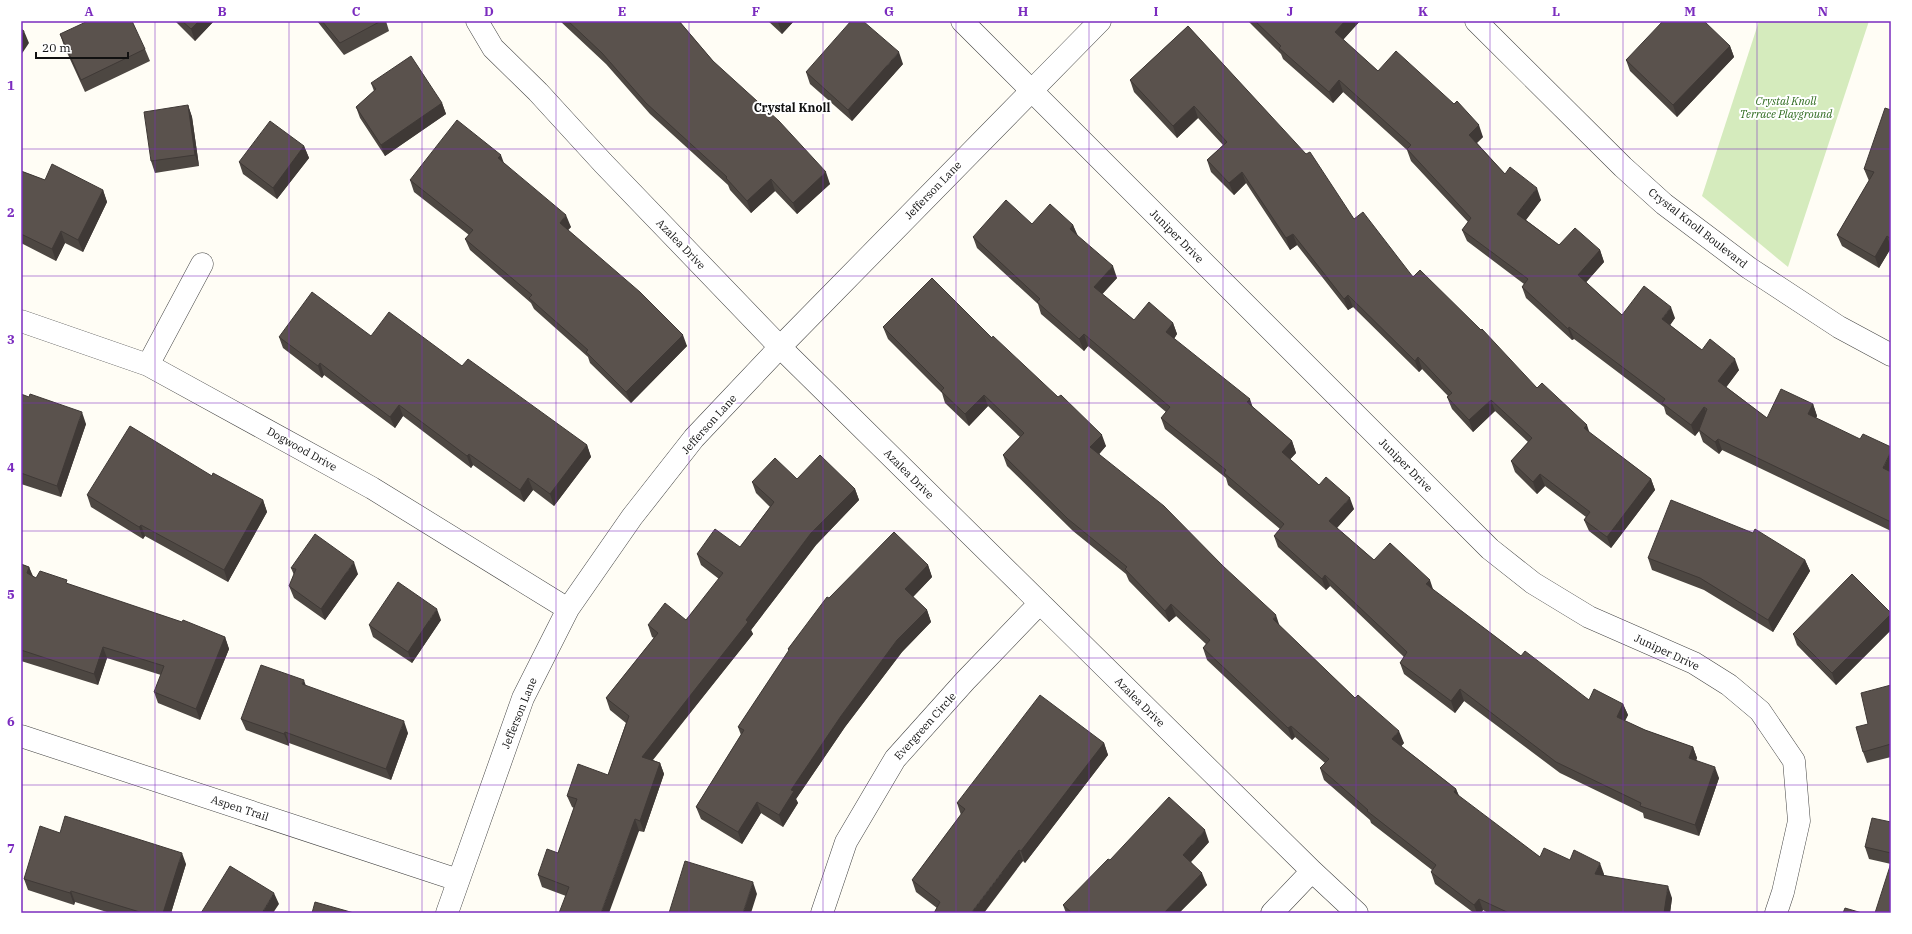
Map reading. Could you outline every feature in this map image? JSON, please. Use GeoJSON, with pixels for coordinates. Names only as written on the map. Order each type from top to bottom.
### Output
{"type":"FeatureCollection","features":[{"type":"Feature","properties":{"kind":"street","name":"Azalea Drive"},"geometry":{"type":"LineString","coordinates":[[477,21],[493,48],[538,92],[603,163],[780,347],[1312,872],[1358,913]]}},
{"type":"Feature","properties":{"kind":"street","name":"Juniper Drive"},"geometry":{"type":"LineString","coordinates":[[962,21],[1490,549],[1533,583],[1589,617],[1694,663],[1729,685],[1760,711],[1794,761],[1799,821],[1783,892],[1776,913]]}},
{"type":"Feature","properties":{"kind":"street","name":"Jefferson Lane"},"geometry":{"type":"LineString","coordinates":[[447,913],[523,698],[568,609],[632,517],[694,438],[780,347],[1100,21]]}},
{"type":"Feature","properties":{"kind":"street","name":"Crystal Knoll Boulevard"},"geometry":{"type":"LineString","coordinates":[[1476,21],[1623,167],[1664,204],[1749,268],[1839,327],[1891,355]]}},
{"type":"Feature","properties":{"kind":"street"},"geometry":{"type":"LineString","coordinates":[[148,365],[202,264]]}},
{"type":"Feature","properties":{"kind":"street","name":"Dogwood Drive"},"geometry":{"type":"LineString","coordinates":[[21,321],[148,365],[372,488],[568,609]]}},
{"type":"Feature","properties":{"kind":"street","name":"Evergreen Circle"},"geometry":{"type":"LineString","coordinates":[[822,913],[846,842],[895,759],[965,681],[1040,603]]}},
{"type":"Feature","properties":{"kind":"street","name":"Aspen Trail"},"geometry":{"type":"LineString","coordinates":[[21,736],[458,880]]}},
{"type":"Feature","properties":{"kind":"street"},"geometry":{"type":"LineString","coordinates":[[1272,913],[1312,872]]}},
{"type":"Feature","properties":{"kind":"green space","name":"Crystal Knoll Terrace Playground"},"geometry":{"type":"Polygon","coordinates":[[[1759,21],[1869,21],[1788,267],[1702,196],[1759,21]]]}},
{"type":"Feature","properties":{"kind":"building"},"geometry":{"type":"Polygon","coordinates":[[[88,21],[132,21],[145,49],[81,80],[60,34],[88,21]]]}},
{"type":"Feature","properties":{"kind":"building"},"geometry":{"type":"Polygon","coordinates":[[[182,21],[199,21],[191,29],[182,21]]]}},
{"type":"Feature","properties":{"kind":"building"},"geometry":{"type":"Polygon","coordinates":[[[322,21],[381,21],[340,43],[322,21]]]}},
{"type":"Feature","properties":{"kind":"building"},"geometry":{"type":"Polygon","coordinates":[[[568,21],[679,21],[713,61],[779,121],[826,172],[793,203],[771,179],[747,201],[726,178],[727,177],[646,103],[602,53],[568,21]]]}},
{"type":"Feature","properties":{"kind":"building"},"geometry":{"type":"Polygon","coordinates":[[[851,21],[863,21],[899,52],[848,110],[806,72],[851,21]]]}},
{"type":"Feature","properties":{"kind":"building"},"geometry":{"type":"Polygon","coordinates":[[[1255,21],[1345,21],[1335,32],[1378,71],[1396,51],[1454,104],[1457,101],[1479,125],[1469,135],[1505,174],[1510,167],[1537,188],[1517,214],[1559,245],[1575,228],[1600,250],[1578,275],[1622,315],[1644,286],[1671,307],[1662,319],[1702,350],[1710,339],[1735,359],[1718,381],[1767,418],[1781,389],[1813,404],[1808,414],[1860,439],[1863,434],[1891,447],[1891,451],[1883,468],[1891,472],[1891,522],[1718,439],[1715,442],[1699,430],[1707,409],[1704,407],[1691,425],[1662,403],[1665,399],[1569,327],[1568,329],[1522,287],[1528,279],[1462,230],[1471,218],[1407,149],[1411,145],[1339,80],[1329,92],[1279,48],[1281,46],[1255,21]]]}},
{"type":"Feature","properties":{"kind":"building"},"geometry":{"type":"Polygon","coordinates":[[[1663,21],[1704,21],[1730,46],[1673,105],[1626,60],[1663,21]]]}},
{"type":"Feature","properties":{"kind":"building"},"geometry":{"type":"Polygon","coordinates":[[[1188,26],[1306,154],[1310,152],[1354,219],[1363,212],[1413,277],[1420,270],[1481,330],[1482,329],[1537,388],[1542,383],[1587,425],[1584,428],[1651,479],[1607,537],[1584,520],[1590,512],[1540,474],[1533,482],[1511,461],[1532,438],[1491,400],[1469,420],[1447,397],[1452,393],[1418,357],[1415,361],[1348,295],[1344,299],[1293,234],[1286,238],[1242,172],[1229,183],[1207,160],[1227,142],[1194,106],[1173,126],[1130,80],[1188,26]]]}},
{"type":"Feature","properties":{"kind":"building"},"geometry":{"type":"Polygon","coordinates":[[[21,29],[24,31],[21,37],[21,29]]]}},
{"type":"Feature","properties":{"kind":"building"},"geometry":{"type":"Polygon","coordinates":[[[411,56],[442,103],[381,145],[356,107],[376,89],[371,83],[411,56]]]}},
{"type":"Feature","properties":{"kind":"building"},"geometry":{"type":"Polygon","coordinates":[[[188,105],[195,155],[151,161],[144,112],[188,105]]]}},
{"type":"Feature","properties":{"kind":"building"},"geometry":{"type":"Polygon","coordinates":[[[1885,108],[1891,110],[1891,239],[1887,236],[1875,257],[1837,235],[1874,172],[1864,169],[1885,108]]]}},
{"type":"Feature","properties":{"kind":"building"},"geometry":{"type":"Polygon","coordinates":[[[457,120],[501,155],[498,158],[566,215],[560,223],[640,292],[683,335],[626,392],[586,352],[588,350],[529,298],[532,295],[465,239],[473,230],[410,180],[457,120]]]}},
{"type":"Feature","properties":{"kind":"building"},"geometry":{"type":"Polygon","coordinates":[[[270,121],[304,146],[273,188],[239,162],[270,121]]]}},
{"type":"Feature","properties":{"kind":"building"},"geometry":{"type":"Polygon","coordinates":[[[52,164],[103,190],[78,240],[61,231],[52,249],[21,234],[21,171],[45,180],[52,164]]]}},
{"type":"Feature","properties":{"kind":"building"},"geometry":{"type":"Polygon","coordinates":[[[1006,200],[1032,224],[1050,204],[1073,225],[1070,229],[1113,266],[1094,287],[1134,320],[1149,302],[1173,323],[1166,332],[1250,399],[1247,402],[1292,441],[1282,452],[1319,485],[1326,477],[1350,498],[1329,521],[1374,560],[1390,543],[1430,580],[1426,584],[1521,656],[1525,651],[1589,700],[1594,689],[1623,704],[1617,717],[1645,730],[1693,747],[1689,758],[1715,767],[1695,825],[1640,806],[1641,803],[1556,762],[1460,689],[1451,701],[1400,663],[1407,652],[1325,575],[1322,579],[1274,536],[1284,524],[1224,473],[1226,470],[1161,418],[1170,407],[1084,334],[1079,339],[1037,302],[1040,299],[973,237],[1006,200]]]}},
{"type":"Feature","properties":{"kind":"building"},"geometry":{"type":"Polygon","coordinates":[[[932,278],[992,338],[993,336],[1058,397],[1061,395],[1102,435],[1090,447],[1164,506],[1223,566],[1276,615],[1273,619],[1355,698],[1358,695],[1399,731],[1392,739],[1456,789],[1454,792],[1540,857],[1544,848],[1570,860],[1574,850],[1600,863],[1595,874],[1668,886],[1664,913],[1509,913],[1479,899],[1474,905],[1431,872],[1436,865],[1367,811],[1368,810],[1320,768],[1329,759],[1291,726],[1288,728],[1203,648],[1210,640],[1171,604],[1165,611],[1125,569],[1127,567],[1068,519],[1003,455],[1024,433],[984,395],[965,414],[941,391],[944,388],[883,327],[932,278]]]}},
{"type":"Feature","properties":{"kind":"building"},"geometry":{"type":"Polygon","coordinates":[[[312,292],[371,336],[389,312],[462,366],[468,359],[587,445],[550,494],[528,478],[520,490],[469,454],[467,456],[399,405],[390,417],[320,363],[318,366],[279,337],[312,292]]]}},
{"type":"Feature","properties":{"kind":"building"},"geometry":{"type":"Polygon","coordinates":[[[21,394],[29,397],[30,394],[82,412],[57,486],[21,473],[21,394]]]}},
{"type":"Feature","properties":{"kind":"building"},"geometry":{"type":"Polygon","coordinates":[[[130,426],[212,476],[213,473],[263,500],[224,570],[141,525],[139,527],[87,495],[130,426]]]}},
{"type":"Feature","properties":{"kind":"building"},"geometry":{"type":"Polygon","coordinates":[[[820,455],[855,489],[811,533],[746,620],[748,622],[642,757],[660,763],[640,821],[635,819],[601,913],[559,913],[569,887],[538,875],[547,849],[558,853],[577,799],[567,796],[578,764],[608,775],[629,716],[606,698],[658,633],[648,625],[665,603],[686,620],[723,573],[697,554],[715,529],[740,547],[774,502],[752,482],[775,458],[797,479],[820,455]]]}},
{"type":"Feature","properties":{"kind":"building"},"geometry":{"type":"Polygon","coordinates":[[[1671,500],[1753,533],[1755,529],[1805,560],[1768,620],[1700,578],[1648,558],[1671,500]]]}},
{"type":"Feature","properties":{"kind":"building"},"geometry":{"type":"Polygon","coordinates":[[[894,532],[928,565],[905,589],[927,610],[897,640],[841,716],[791,790],[794,791],[779,815],[757,802],[738,832],[696,807],[744,730],[738,727],[789,650],[788,649],[827,597],[829,598],[894,532]]]}},
{"type":"Feature","properties":{"kind":"building"},"geometry":{"type":"Polygon","coordinates":[[[315,534],[354,562],[321,609],[289,586],[296,569],[291,568],[315,534]]]}},
{"type":"Feature","properties":{"kind":"building"},"geometry":{"type":"Polygon","coordinates":[[[21,564],[29,567],[27,573],[36,578],[40,571],[67,580],[66,583],[182,622],[183,620],[225,637],[196,709],[154,692],[164,666],[103,647],[94,674],[21,650],[21,564]]]}},
{"type":"Feature","properties":{"kind":"building"},"geometry":{"type":"Polygon","coordinates":[[[1852,574],[1891,614],[1832,673],[1793,634],[1852,574]]]}},
{"type":"Feature","properties":{"kind":"building"},"geometry":{"type":"Polygon","coordinates":[[[398,582],[437,609],[408,652],[369,625],[398,582]]]}},
{"type":"Feature","properties":{"kind":"building"},"geometry":{"type":"Polygon","coordinates":[[[261,665],[304,680],[302,684],[404,721],[386,769],[285,732],[284,734],[241,719],[261,665]]]}},
{"type":"Feature","properties":{"kind":"building"},"geometry":{"type":"Polygon","coordinates":[[[1891,685],[1891,744],[1863,752],[1856,727],[1868,724],[1861,693],[1891,685]]]}},
{"type":"Feature","properties":{"kind":"building"},"geometry":{"type":"Polygon","coordinates":[[[1040,695],[1104,743],[971,913],[934,913],[940,902],[912,880],[965,809],[957,803],[1040,695]]]}},
{"type":"Feature","properties":{"kind":"building"},"geometry":{"type":"Polygon","coordinates":[[[1169,797],[1205,830],[1183,855],[1202,873],[1164,913],[1072,913],[1063,905],[1108,859],[1110,860],[1169,797]]]}},
{"type":"Feature","properties":{"kind":"building"},"geometry":{"type":"Polygon","coordinates":[[[65,816],[182,853],[163,913],[143,913],[71,891],[70,893],[24,879],[40,826],[60,833],[65,816]]]}},
{"type":"Feature","properties":{"kind":"building"},"geometry":{"type":"Polygon","coordinates":[[[1872,818],[1891,822],[1891,853],[1865,847],[1872,818]]]}},
{"type":"Feature","properties":{"kind":"building"},"geometry":{"type":"Polygon","coordinates":[[[685,861],[753,882],[743,913],[669,913],[685,861]]]}},
{"type":"Feature","properties":{"kind":"building"},"geometry":{"type":"Polygon","coordinates":[[[1891,863],[1891,913],[1875,913],[1891,863]]]}},
{"type":"Feature","properties":{"kind":"building"},"geometry":{"type":"Polygon","coordinates":[[[230,866],[274,893],[262,913],[201,913],[230,866]]]}},
{"type":"Feature","properties":{"kind":"building"},"geometry":{"type":"Polygon","coordinates":[[[315,902],[354,913],[312,913],[315,902]]]}},
{"type":"Feature","properties":{"kind":"building"},"geometry":{"type":"Polygon","coordinates":[[[1845,908],[1862,913],[1843,913],[1845,908]]]}},
{"type":"Feature","properties":{"kind":"district","name":"Crystal Knoll"},"geometry":{"type":"Point","coordinates":[792,107]}}]}
